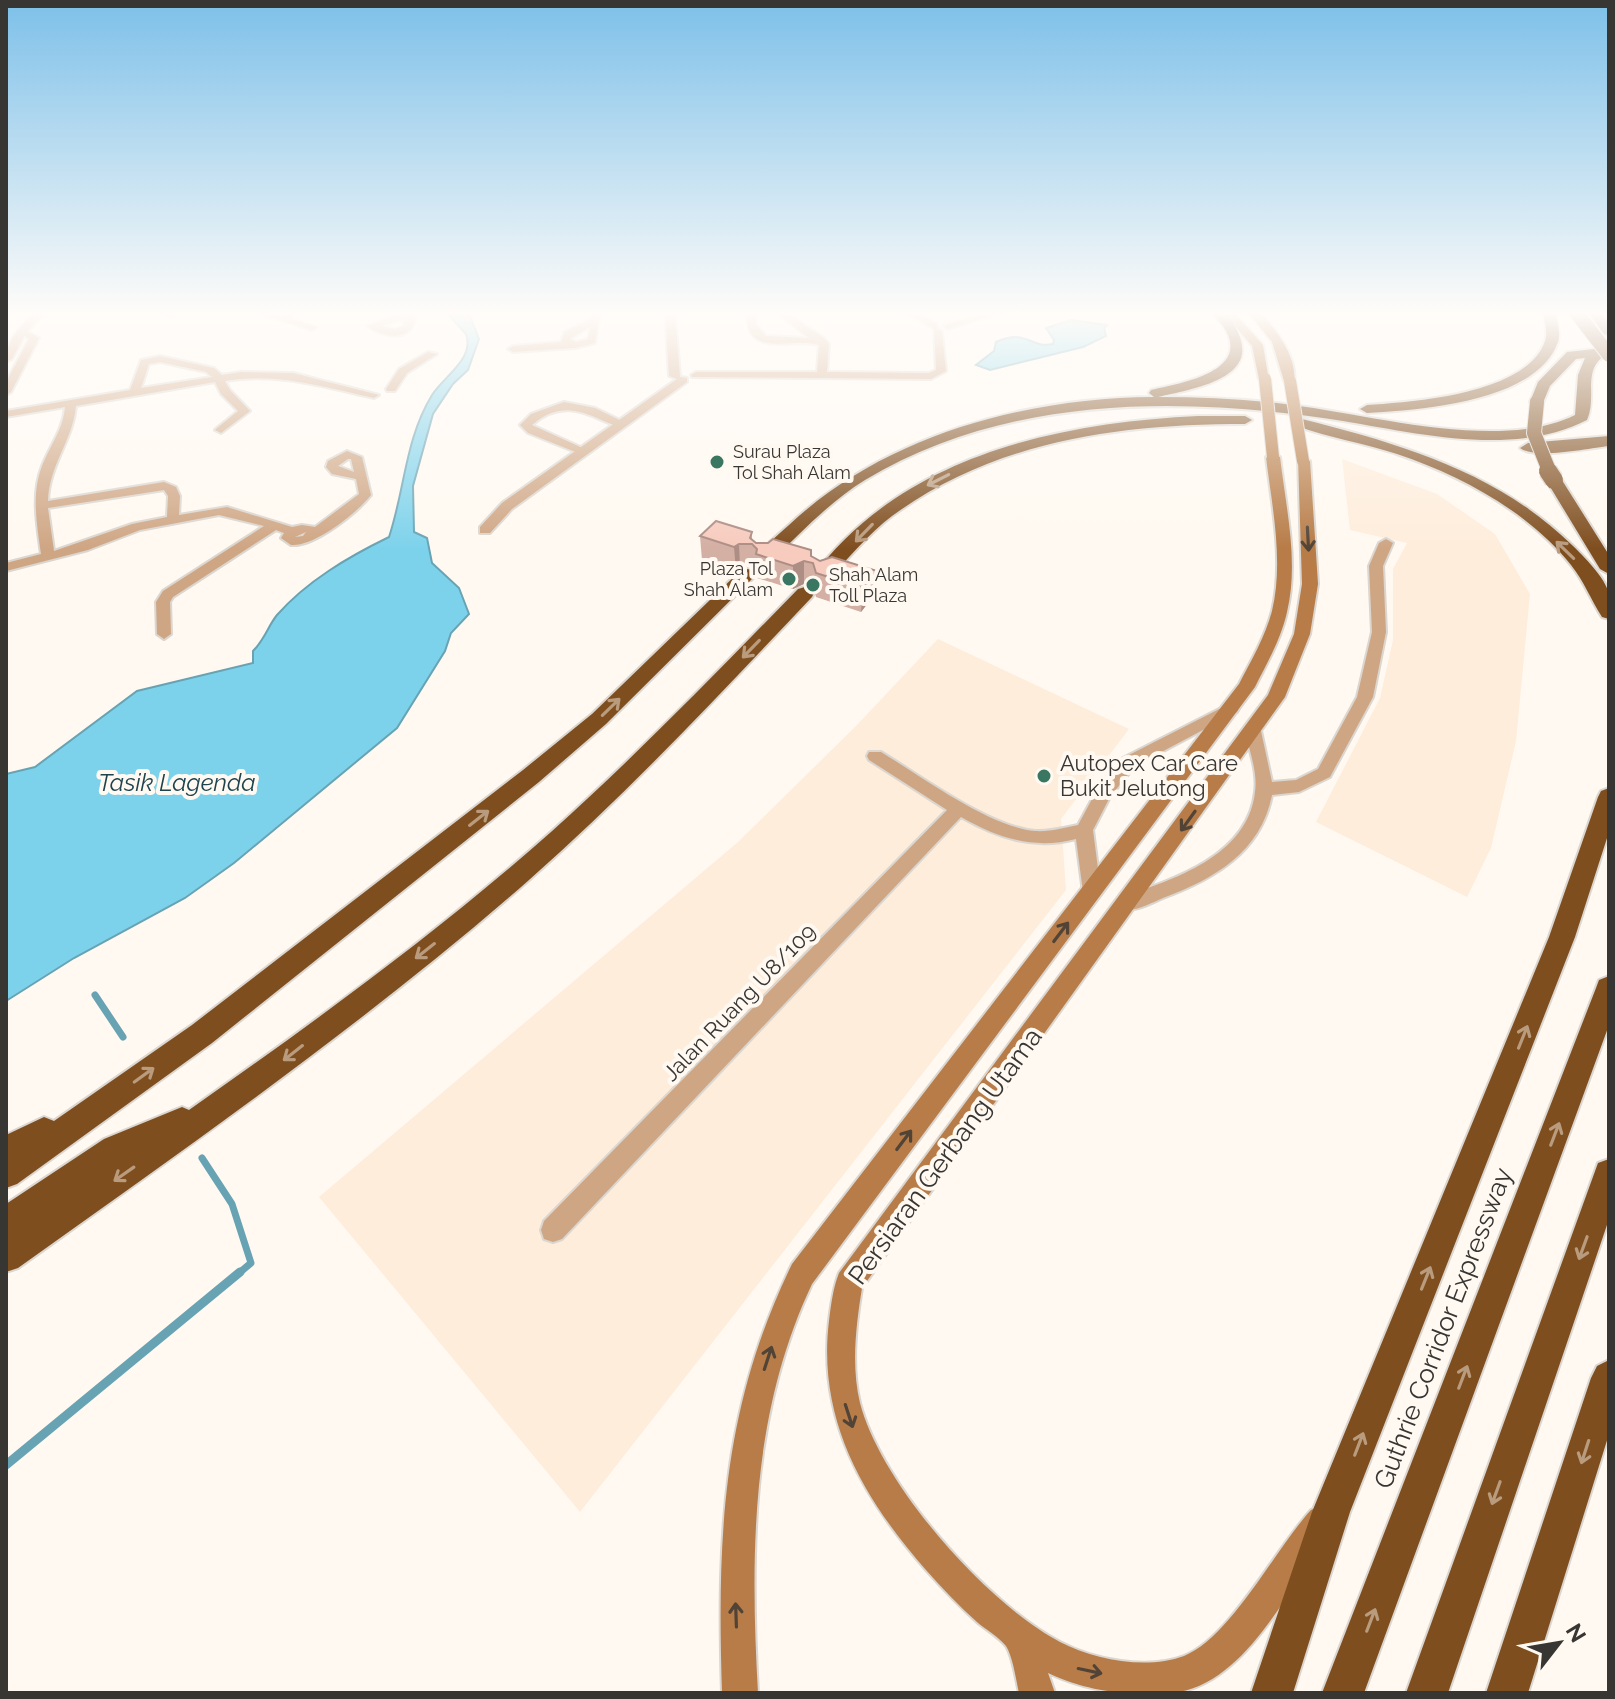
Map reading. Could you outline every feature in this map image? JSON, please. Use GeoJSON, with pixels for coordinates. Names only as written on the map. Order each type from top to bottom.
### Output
{"type":"FeatureCollection","features":[{"type":"Feature","properties":{"kind":"highway"},"geometry":{"type":"LineString","coordinates":[[1127,402],[1171,390]]}},
{"type":"Feature","properties":{"kind":"highway"},"geometry":{"type":"LineString","coordinates":[[1288,409],[1399,407],[1489,390]]}},
{"type":"Feature","properties":{"kind":"highway"},"geometry":{"type":"LineString","coordinates":[[1541,390],[1531,426],[1539,457],[1609,569]]}},
{"type":"Feature","properties":{"kind":"highway"},"geometry":{"type":"LineString","coordinates":[[6,1173],[202,1034],[542,767],[599,719],[755,566],[841,489],[900,455],[975,429],[1063,410],[1127,402],[1211,403],[1288,409],[1463,432],[1539,434],[1559,430],[1582,417],[1584,390]]}},
{"type":"Feature","properties":{"kind":"highway"},"geometry":{"type":"LineString","coordinates":[[6,1256],[211,1113],[403,968],[522,872],[647,758],[873,524],[911,495],[948,475],[1042,440],[1137,424],[1221,419],[1302,423],[1521,448],[1565,447],[1609,441]]}},
{"type":"Feature","properties":{"kind":"highway"},"geometry":{"type":"LineString","coordinates":[[1302,423],[1337,435],[1402,450],[1495,492],[1532,519],[1581,565],[1601,593],[1609,613]]}},
{"type":"Feature","properties":{"kind":"highway"},"geometry":{"type":"LineString","coordinates":[[1272,1693],[1331,1512],[1562,937],[1609,797]]}},
{"type":"Feature","properties":{"kind":"highway","name":"Guthrie Corridor Expressway"},"geometry":{"type":"LineString","coordinates":[[1343,1693],[1609,988]]}},
{"type":"Feature","properties":{"kind":"highway"},"geometry":{"type":"LineString","coordinates":[[6,1223],[115,1150],[160,1130],[211,1113]]}},
{"type":"Feature","properties":{"kind":"highway"},"geometry":{"type":"LineString","coordinates":[[6,1151],[44,1132],[81,1121]]}},
{"type":"Feature","properties":{"kind":"highway"},"geometry":{"type":"LineString","coordinates":[[1427,1693],[1609,1174]]}},
{"type":"Feature","properties":{"kind":"highway"},"geometry":{"type":"LineString","coordinates":[[1507,1693],[1609,1378]]}},
{"type":"Feature","properties":{"kind":"main road","name":"Persiaran Gerbang Utama"},"geometry":{"type":"LineString","coordinates":[[740,1693],[735,1607],[742,1494],[757,1391],[790,1296],[802,1274],[1246,687],[1280,612],[1285,580],[1266,390]]}},
{"type":"Feature","properties":{"kind":"main road","name":"Persiaran Gerbang Utama"},"geometry":{"type":"LineString","coordinates":[[1292,390],[1303,461],[1310,584],[1302,634],[1276,697],[849,1283],[839,1341],[845,1404],[873,1472],[901,1516],[936,1558],[1020,1637],[1078,1669],[1151,1678],[1188,1673],[1213,1660],[1242,1631],[1302,1541],[1331,1512]]}},
{"type":"Feature","properties":{"kind":"main road"},"geometry":{"type":"LineString","coordinates":[[1020,1637],[1037,1693]]}},
{"type":"Feature","properties":{"kind":"street"},"geometry":{"type":"LineString","coordinates":[[6,414],[149,390]]}},
{"type":"Feature","properties":{"kind":"street"},"geometry":{"type":"LineString","coordinates":[[221,430],[245,411],[224,390]]}},
{"type":"Feature","properties":{"kind":"street"},"geometry":{"type":"LineString","coordinates":[[354,390],[374,395],[380,390]]}},
{"type":"Feature","properties":{"kind":"street"},"geometry":{"type":"LineString","coordinates":[[485,530],[507,506],[667,390]]}},
{"type":"Feature","properties":{"kind":"street"},"geometry":{"type":"LineString","coordinates":[[583,452],[532,431],[526,425],[529,420],[555,407],[570,404],[622,424]]}},
{"type":"Feature","properties":{"kind":"street"},"geometry":{"type":"LineString","coordinates":[[48,557],[45,473],[66,436],[71,405]]}},
{"type":"Feature","properties":{"kind":"street"},"geometry":{"type":"LineString","coordinates":[[6,567],[48,557],[137,527],[227,511],[292,531],[288,538],[296,542],[308,539],[313,531],[358,504],[365,495],[362,477]]}},
{"type":"Feature","properties":{"kind":"street"},"geometry":{"type":"LineString","coordinates":[[44,505],[164,486],[170,487],[174,496],[173,519]]}},
{"type":"Feature","properties":{"kind":"street"},"geometry":{"type":"LineString","coordinates":[[164,634],[163,602],[168,594],[275,525]]}},
{"type":"Feature","properties":{"kind":"street"},"geometry":{"type":"LineString","coordinates":[[1264,789],[1299,786],[1324,773],[1365,697],[1379,632],[1376,566],[1386,543]]}},
{"type":"Feature","properties":{"kind":"street"},"geometry":{"type":"LineString","coordinates":[[1092,892],[1084,830],[1104,793],[1129,762],[1231,708]]}},
{"type":"Feature","properties":{"kind":"street"},"geometry":{"type":"LineString","coordinates":[[1128,903],[1167,891],[1210,868],[1246,839],[1262,807],[1264,789],[1253,731]]}},
{"type":"Feature","properties":{"kind":"street"},"geometry":{"type":"LineString","coordinates":[[875,756],[1009,833],[1033,837],[1064,836],[1084,830]]}},
{"type":"Feature","properties":{"kind":"street","name":"Jalan Ruang U8/109"},"geometry":{"type":"LineString","coordinates":[[553,1230],[960,807]]}},
{"type":"Feature","properties":{"kind":"shaded area"},"geometry":{"type":"Polygon","coordinates":[[[1342,459],[1437,494],[1495,534],[1530,594],[1516,741],[1491,848],[1467,897],[1316,822],[1380,698],[1393,640],[1393,569],[1407,543],[1350,530],[1342,459]]]}},
{"type":"Feature","properties":{"kind":"shaded area"},"geometry":{"type":"Polygon","coordinates":[[[938,639],[1129,729],[1061,819],[1066,890],[580,1512],[319,1197],[738,842],[856,726],[938,639]]]}},
{"type":"Feature","properties":{"kind":"water","name":"Tasik Lagenda"},"geometry":{"type":"Polygon","coordinates":[[[435,390],[449,390],[433,414],[413,486],[414,532],[427,538],[432,563],[459,588],[469,614],[451,633],[445,651],[397,728],[234,863],[185,898],[74,958],[6,1001],[6,774],[35,767],[137,691],[253,663],[253,651],[274,619],[301,591],[358,553],[389,537],[416,429],[435,390]]]}},
{"type":"Feature","properties":{"kind":"building"},"geometry":{"type":"Polygon","coordinates":[[[716,521],[752,532],[750,538],[756,543],[768,543],[773,539],[811,550],[811,556],[820,561],[832,557],[877,571],[863,588],[816,573],[813,563],[804,561],[793,566],[756,554],[757,549],[752,544],[734,547],[700,536],[716,521]]]}},
{"type":"Feature","properties":{"kind":"waterway"},"geometry":{"type":"LineString","coordinates":[[95,995],[123,1037]]}},
{"type":"Feature","properties":{"kind":"waterway"},"geometry":{"type":"LineString","coordinates":[[202,1158],[232,1204],[251,1263],[238,1274]]}},
{"type":"Feature","properties":{"kind":"waterway"},"geometry":{"type":"LineString","coordinates":[[6,1465],[240,1272]]}},
{"type":"Feature","properties":{"kind":"place","name":"Surau Plaza Tol Shah Alam"},"geometry":{"type":"Point","coordinates":[717,462]}},
{"type":"Feature","properties":{"kind":"place","name":"Plaza Tol Shah Alam"},"geometry":{"type":"Point","coordinates":[789,579]}},
{"type":"Feature","properties":{"kind":"place","name":"Shah Alam Toll Plaza"},"geometry":{"type":"Point","coordinates":[813,585]}},
{"type":"Feature","properties":{"kind":"place","name":"Autopex Car Care Bukit Jelutong"},"geometry":{"type":"Point","coordinates":[1044,776]}}]}
